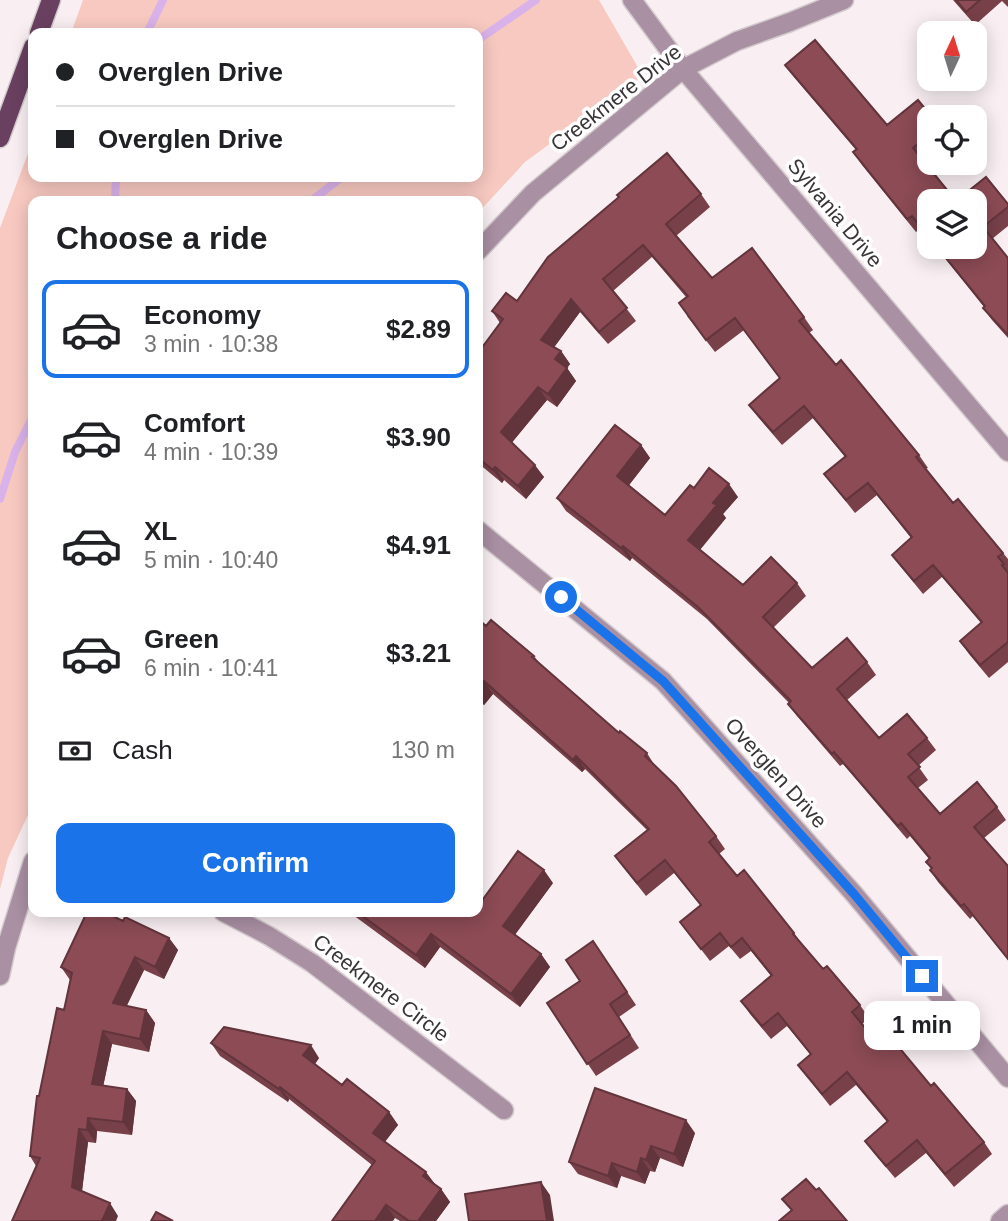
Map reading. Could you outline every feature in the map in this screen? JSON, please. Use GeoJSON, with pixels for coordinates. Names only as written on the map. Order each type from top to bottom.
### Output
{"type":"FeatureCollection","features":[{"type":"Feature","properties":{"kind":"main road"},"geometry":{"type":"LineString","coordinates":[[40,28],[51,0]]}},
{"type":"Feature","properties":{"kind":"main road"},"geometry":{"type":"LineString","coordinates":[[0,138],[28,61]]}},
{"type":"Feature","properties":{"kind":"street","name":"Sylvania Drive"},"geometry":{"type":"LineString","coordinates":[[632,0],[682,69],[1008,452]]}},
{"type":"Feature","properties":{"kind":"street","name":"Creekmere Drive"},"geometry":{"type":"LineString","coordinates":[[483,246],[533,193],[682,69],[737,41],[844,0]]}},
{"type":"Feature","properties":{"kind":"street","name":"Overglen Drive"},"geometry":{"type":"LineString","coordinates":[[483,534],[663,681],[854,894],[1008,1078]]}},
{"type":"Feature","properties":{"kind":"street"},"geometry":{"type":"LineString","coordinates":[[0,976],[28,877]]}},
{"type":"Feature","properties":{"kind":"street","name":"Creekmere Circle"},"geometry":{"type":"LineString","coordinates":[[233,917],[312,962],[504,1110]]}},
{"type":"Feature","properties":{"kind":"street"},"geometry":{"type":"LineString","coordinates":[[1000,1221],[1008,1214]]}},
{"type":"Feature","properties":{"kind":"shaded area"},"geometry":{"type":"Polygon","coordinates":[[[83,0],[599,0],[643,76],[525,162],[483,208],[483,196],[28,196],[28,815],[8,858],[0,889],[0,228],[28,153],[28,182],[483,182],[483,28],[73,28],[83,0]]]}},
{"type":"Feature","properties":{"kind":"building"},"geometry":{"type":"Polygon","coordinates":[[[956,0],[980,0],[966,12],[956,0]]]}},
{"type":"Feature","properties":{"kind":"building"},"geometry":{"type":"Polygon","coordinates":[[[815,40],[887,125],[918,100],[922,105],[917,105],[917,145],[913,148],[917,153],[917,175],[935,175],[946,189],[917,189],[917,222],[912,216],[907,219],[853,152],[857,149],[785,65],[815,40]]]}},
{"type":"Feature","properties":{"kind":"building"},"geometry":{"type":"Polygon","coordinates":[[[667,153],[701,194],[666,224],[712,278],[752,248],[804,317],[799,321],[836,365],[841,360],[919,455],[916,457],[953,503],[958,499],[1003,553],[998,557],[1008,573],[1008,642],[980,665],[960,641],[982,622],[933,565],[914,581],[892,555],[912,537],[868,483],[846,500],[824,474],[846,456],[804,406],[773,432],[749,405],[780,378],[735,318],[706,340],[679,303],[688,296],[643,245],[603,279],[627,308],[599,332],[571,299],[541,340],[561,351],[555,359],[567,368],[548,394],[538,387],[501,432],[535,465],[518,486],[495,467],[493,470],[483,462],[483,346],[503,319],[492,311],[506,293],[517,301],[548,257],[619,197],[617,195],[667,153]]]}},
{"type":"Feature","properties":{"kind":"building"},"geometry":{"type":"Polygon","coordinates":[[[986,177],[1008,207],[987,224],[987,189],[971,189],[986,177]]]}},
{"type":"Feature","properties":{"kind":"building"},"geometry":{"type":"Polygon","coordinates":[[[987,232],[1008,258],[1008,335],[983,308],[985,306],[947,259],[987,259],[987,232]]]}},
{"type":"Feature","properties":{"kind":"building"},"geometry":{"type":"Polygon","coordinates":[[[615,425],[641,445],[617,476],[665,515],[690,485],[694,488],[709,468],[729,484],[713,503],[717,505],[688,540],[743,585],[771,557],[797,583],[763,617],[812,668],[847,638],[867,662],[837,689],[879,738],[907,714],[927,738],[908,754],[920,767],[908,777],[940,814],[977,782],[997,807],[974,827],[1008,866],[1008,959],[964,904],[961,906],[930,870],[932,868],[926,862],[930,858],[901,823],[898,826],[834,752],[832,754],[788,704],[791,701],[698,607],[623,546],[621,548],[557,498],[615,425]]]}},
{"type":"Feature","properties":{"kind":"building"},"geometry":{"type":"Polygon","coordinates":[[[491,620],[619,733],[620,731],[647,753],[645,756],[676,786],[716,836],[709,842],[737,876],[744,870],[823,969],[827,966],[860,1005],[852,1012],[882,1048],[892,1039],[931,1086],[934,1083],[984,1142],[945,1174],[917,1140],[886,1166],[865,1141],[888,1121],[847,1072],[822,1094],[798,1065],[811,1054],[778,1013],[762,1026],[741,1001],[772,975],[742,938],[731,947],[720,933],[701,949],[680,922],[701,905],[665,860],[637,883],[615,856],[649,829],[576,756],[573,760],[484,681],[483,623],[486,626],[491,620]]]}},
{"type":"Feature","properties":{"kind":"building"},"geometry":{"type":"Polygon","coordinates":[[[518,851],[544,870],[503,926],[541,954],[511,994],[431,934],[416,955],[364,917],[483,917],[483,899],[518,851]]]}},
{"type":"Feature","properties":{"kind":"building"},"geometry":{"type":"Polygon","coordinates":[[[85,917],[115,917],[123,921],[125,917],[169,938],[155,967],[135,957],[113,1003],[146,1010],[140,1039],[103,1031],[92,1084],[127,1089],[123,1122],[88,1118],[87,1130],[79,1129],[72,1187],[110,1203],[102,1221],[12,1221],[40,1158],[30,1156],[37,1096],[57,1008],[64,1010],[72,973],[61,967],[85,917]]]}},
{"type":"Feature","properties":{"kind":"building"},"geometry":{"type":"Polygon","coordinates":[[[593,941],[627,992],[610,1004],[630,1035],[587,1064],[547,1003],[580,981],[566,960],[593,941]]]}},
{"type":"Feature","properties":{"kind":"building"},"geometry":{"type":"Polygon","coordinates":[[[224,1027],[311,1045],[303,1055],[342,1085],[347,1079],[389,1112],[373,1133],[426,1172],[423,1176],[441,1189],[418,1221],[409,1221],[386,1205],[375,1221],[332,1221],[375,1161],[280,1087],[279,1089],[211,1043],[224,1027]]]}},
{"type":"Feature","properties":{"kind":"building"},"geometry":{"type":"Polygon","coordinates":[[[595,1088],[686,1120],[674,1154],[651,1146],[646,1160],[641,1158],[637,1172],[612,1163],[608,1176],[569,1162],[595,1088]]]}},
{"type":"Feature","properties":{"kind":"building"},"geometry":{"type":"Polygon","coordinates":[[[806,1179],[816,1190],[819,1188],[847,1221],[779,1221],[792,1210],[782,1199],[806,1179]]]}},
{"type":"Feature","properties":{"kind":"building"},"geometry":{"type":"Polygon","coordinates":[[[541,1182],[547,1221],[469,1221],[465,1194],[541,1182]]]}},
{"type":"Feature","properties":{"kind":"building"},"geometry":{"type":"Polygon","coordinates":[[[156,1212],[173,1221],[151,1221],[156,1212]]]}},
{"type":"Feature","properties":{"kind":"waterway"},"geometry":{"type":"LineString","coordinates":[[149,28],[163,0]]}},
{"type":"Feature","properties":{"kind":"waterway"},"geometry":{"type":"LineString","coordinates":[[483,37],[536,0]]}},
{"type":"Feature","properties":{"kind":"waterway"},"geometry":{"type":"LineString","coordinates":[[115,196],[116,182]]}},
{"type":"Feature","properties":{"kind":"waterway"},"geometry":{"type":"LineString","coordinates":[[317,196],[336,182]]}},
{"type":"Feature","properties":{"kind":"waterway"},"geometry":{"type":"LineString","coordinates":[[0,499],[15,452],[28,426]]}},
{"type":"Feature","properties":{"kind":"route"},"geometry":{"type":"LineString","coordinates":[[561,597],[663,681],[854,894],[922,976]]}}]}
